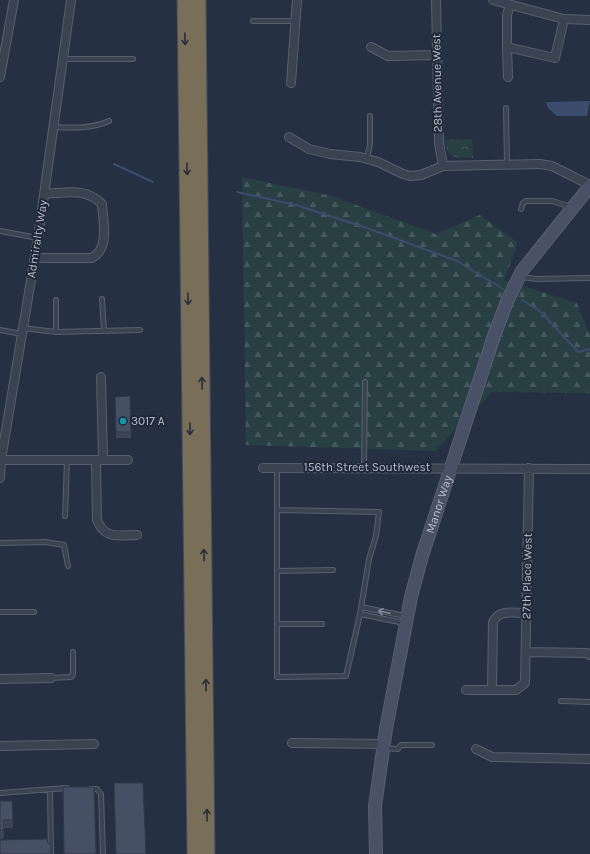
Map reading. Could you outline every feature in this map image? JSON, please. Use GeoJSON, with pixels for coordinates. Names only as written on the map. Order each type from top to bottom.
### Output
{"type":"FeatureCollection","features":[{"type":"Feature","properties":{"kind":"highway"},"geometry":{"type":"LineString","coordinates":[[185,0],[195,854]]}},
{"type":"Feature","properties":{"kind":"highway"},"geometry":{"type":"LineString","coordinates":[[198,0],[208,854]]}},
{"type":"Feature","properties":{"kind":"street"},"geometry":{"type":"LineString","coordinates":[[0,77],[3,44],[14,0]]}},
{"type":"Feature","properties":{"kind":"street","name":"Admiralty Way"},"geometry":{"type":"LineString","coordinates":[[0,478],[1,460],[38,238],[71,0]]}},
{"type":"Feature","properties":{"kind":"street"},"geometry":{"type":"LineString","coordinates":[[291,83],[297,0]]}},
{"type":"Feature","properties":{"kind":"street","name":"28th Avenue West"},"geometry":{"type":"LineString","coordinates":[[436,0],[439,143],[443,166]]}},
{"type":"Feature","properties":{"kind":"street"},"geometry":{"type":"LineString","coordinates":[[493,0],[564,19],[590,20]]}},
{"type":"Feature","properties":{"kind":"street"},"geometry":{"type":"LineString","coordinates":[[508,77],[507,14],[510,5]]}},
{"type":"Feature","properties":{"kind":"street"},"geometry":{"type":"LineString","coordinates":[[507,47],[555,58],[564,19]]}},
{"type":"Feature","properties":{"kind":"street"},"geometry":{"type":"LineString","coordinates":[[371,47],[388,56],[436,55]]}},
{"type":"Feature","properties":{"kind":"street"},"geometry":{"type":"LineString","coordinates":[[289,137],[309,149],[367,159],[410,176],[421,175],[443,166],[540,164],[552,166],[590,185]]}},
{"type":"Feature","properties":{"kind":"street","name":"Manor Way"},"geometry":{"type":"LineString","coordinates":[[376,854],[375,806],[384,746],[407,620],[422,556],[494,336],[508,299],[520,276],[590,185]]}},
{"type":"Feature","properties":{"kind":"street"},"geometry":{"type":"LineString","coordinates":[[35,258],[92,258],[98,254],[104,243],[102,204],[94,196],[86,193],[44,194]]}},
{"type":"Feature","properties":{"kind":"street"},"geometry":{"type":"LineString","coordinates":[[102,377],[97,520],[100,529],[108,535],[138,535]]}},
{"type":"Feature","properties":{"kind":"street"},"geometry":{"type":"LineString","coordinates":[[1,460],[128,460]]}},
{"type":"Feature","properties":{"kind":"street","name":"156th Street Southwest"},"geometry":{"type":"LineString","coordinates":[[263,468],[364,467],[590,469]]}},
{"type":"Feature","properties":{"kind":"street","name":"27th Place West"},"geometry":{"type":"LineString","coordinates":[[492,690],[516,690],[525,683],[529,468]]}},
{"type":"Feature","properties":{"kind":"street"},"geometry":{"type":"LineString","coordinates":[[466,690],[492,690],[493,622],[496,616],[502,613],[526,613]]}},
{"type":"Feature","properties":{"kind":"street"},"geometry":{"type":"LineString","coordinates":[[526,652],[587,653],[590,655]]}},
{"type":"Feature","properties":{"kind":"street"},"geometry":{"type":"LineString","coordinates":[[0,679],[51,678]]}},
{"type":"Feature","properties":{"kind":"street"},"geometry":{"type":"LineString","coordinates":[[292,743],[384,746]]}},
{"type":"Feature","properties":{"kind":"street"},"geometry":{"type":"LineString","coordinates":[[0,746],[94,744]]}},
{"type":"Feature","properties":{"kind":"street"},"geometry":{"type":"LineString","coordinates":[[476,749],[492,757],[590,759]]}},
{"type":"Feature","properties":{"kind":"lane"},"geometry":{"type":"LineString","coordinates":[[252,21],[295,21]]}},
{"type":"Feature","properties":{"kind":"lane"},"geometry":{"type":"LineString","coordinates":[[63,59],[133,59]]}},
{"type":"Feature","properties":{"kind":"lane"},"geometry":{"type":"LineString","coordinates":[[506,108],[507,164]]}},
{"type":"Feature","properties":{"kind":"lane"},"geometry":{"type":"LineString","coordinates":[[367,159],[370,144],[370,116]]}},
{"type":"Feature","properties":{"kind":"lane"},"geometry":{"type":"LineString","coordinates":[[53,127],[83,128],[100,125],[109,121]]}},
{"type":"Feature","properties":{"kind":"lane"},"geometry":{"type":"LineString","coordinates":[[522,209],[523,203],[526,201],[552,201],[573,208]]}},
{"type":"Feature","properties":{"kind":"lane"},"geometry":{"type":"LineString","coordinates":[[0,231],[38,238]]}},
{"type":"Feature","properties":{"kind":"lane"},"geometry":{"type":"LineString","coordinates":[[520,276],[537,279],[590,278]]}},
{"type":"Feature","properties":{"kind":"lane"},"geometry":{"type":"LineString","coordinates":[[102,299],[104,331]]}},
{"type":"Feature","properties":{"kind":"lane"},"geometry":{"type":"LineString","coordinates":[[56,300],[56,332]]}},
{"type":"Feature","properties":{"kind":"lane"},"geometry":{"type":"LineString","coordinates":[[0,330],[56,332],[140,330]]}},
{"type":"Feature","properties":{"kind":"lane"},"geometry":{"type":"LineString","coordinates":[[364,467],[365,382]]}},
{"type":"Feature","properties":{"kind":"lane"},"geometry":{"type":"LineString","coordinates":[[65,516],[66,460]]}},
{"type":"Feature","properties":{"kind":"lane"},"geometry":{"type":"LineString","coordinates":[[277,467],[277,510],[277,677],[346,676],[360,614],[369,559],[376,536],[379,512],[277,510]]}},
{"type":"Feature","properties":{"kind":"lane"},"geometry":{"type":"LineString","coordinates":[[0,543],[45,542],[64,546],[68,566]]}},
{"type":"Feature","properties":{"kind":"lane"},"geometry":{"type":"LineString","coordinates":[[277,570],[333,570]]}},
{"type":"Feature","properties":{"kind":"lane"},"geometry":{"type":"LineString","coordinates":[[361,607],[407,620]]}},
{"type":"Feature","properties":{"kind":"lane"},"geometry":{"type":"LineString","coordinates":[[0,612],[34,612]]}},
{"type":"Feature","properties":{"kind":"lane"},"geometry":{"type":"LineString","coordinates":[[360,614],[407,620]]}},
{"type":"Feature","properties":{"kind":"lane"},"geometry":{"type":"LineString","coordinates":[[277,624],[322,624]]}},
{"type":"Feature","properties":{"kind":"lane"},"geometry":{"type":"LineString","coordinates":[[51,678],[71,677],[73,674],[73,652]]}},
{"type":"Feature","properties":{"kind":"lane"},"geometry":{"type":"LineString","coordinates":[[562,701],[590,702]]}},
{"type":"Feature","properties":{"kind":"lane"},"geometry":{"type":"LineString","coordinates":[[384,746],[398,749],[401,745],[432,745]]}},
{"type":"Feature","properties":{"kind":"lane"},"geometry":{"type":"LineString","coordinates":[[0,793],[75,788]]}},
{"type":"Feature","properties":{"kind":"lane"},"geometry":{"type":"LineString","coordinates":[[82,788],[97,789],[101,794],[104,854]]}},
{"type":"Feature","properties":{"kind":"lane"},"geometry":{"type":"LineString","coordinates":[[50,789],[51,854]]}},
{"type":"Feature","properties":{"kind":"green space"},"geometry":{"type":"Polygon","coordinates":[[[472,139],[473,158],[451,155],[448,152],[444,140],[472,139]]]}},
{"type":"Feature","properties":{"kind":"green space"},"geometry":{"type":"Polygon","coordinates":[[[242,177],[332,196],[436,234],[480,215],[518,243],[504,280],[577,303],[590,336],[590,393],[492,392],[435,451],[246,445],[242,177]]]}},
{"type":"Feature","properties":{"kind":"water"},"geometry":{"type":"Polygon","coordinates":[[[590,101],[587,116],[557,116],[548,108],[546,102],[590,101]]]}},
{"type":"Feature","properties":{"kind":"building","name":"3017 A"},"geometry":{"type":"Polygon","coordinates":[[[130,396],[131,432],[116,432],[115,397],[130,396]]]}},
{"type":"Feature","properties":{"kind":"building"},"geometry":{"type":"Polygon","coordinates":[[[114,783],[143,783],[146,854],[116,854],[114,783]]]}},
{"type":"Feature","properties":{"kind":"building"},"geometry":{"type":"Polygon","coordinates":[[[63,787],[94,787],[96,854],[64,854],[63,787]]]}},
{"type":"Feature","properties":{"kind":"building"},"geometry":{"type":"Polygon","coordinates":[[[0,801],[12,801],[13,820],[3,820],[4,830],[0,830],[0,801]]]}},
{"type":"Feature","properties":{"kind":"building"},"geometry":{"type":"Polygon","coordinates":[[[47,839],[48,843],[51,845],[51,854],[0,854],[0,840],[47,839]]]}},
{"type":"Feature","properties":{"kind":"waterway"},"geometry":{"type":"LineString","coordinates":[[114,164],[153,182]]}},
{"type":"Feature","properties":{"kind":"waterway"},"geometry":{"type":"LineString","coordinates":[[237,192],[296,205],[364,227],[457,261],[503,289]]}},
{"type":"Feature","properties":{"kind":"waterway"},"geometry":{"type":"LineString","coordinates":[[522,300],[541,312],[578,352],[590,349]]}},
{"type":"Feature","properties":{"kind":"place","name":"3017 A"},"geometry":{"type":"Point","coordinates":[123,421]}}]}
